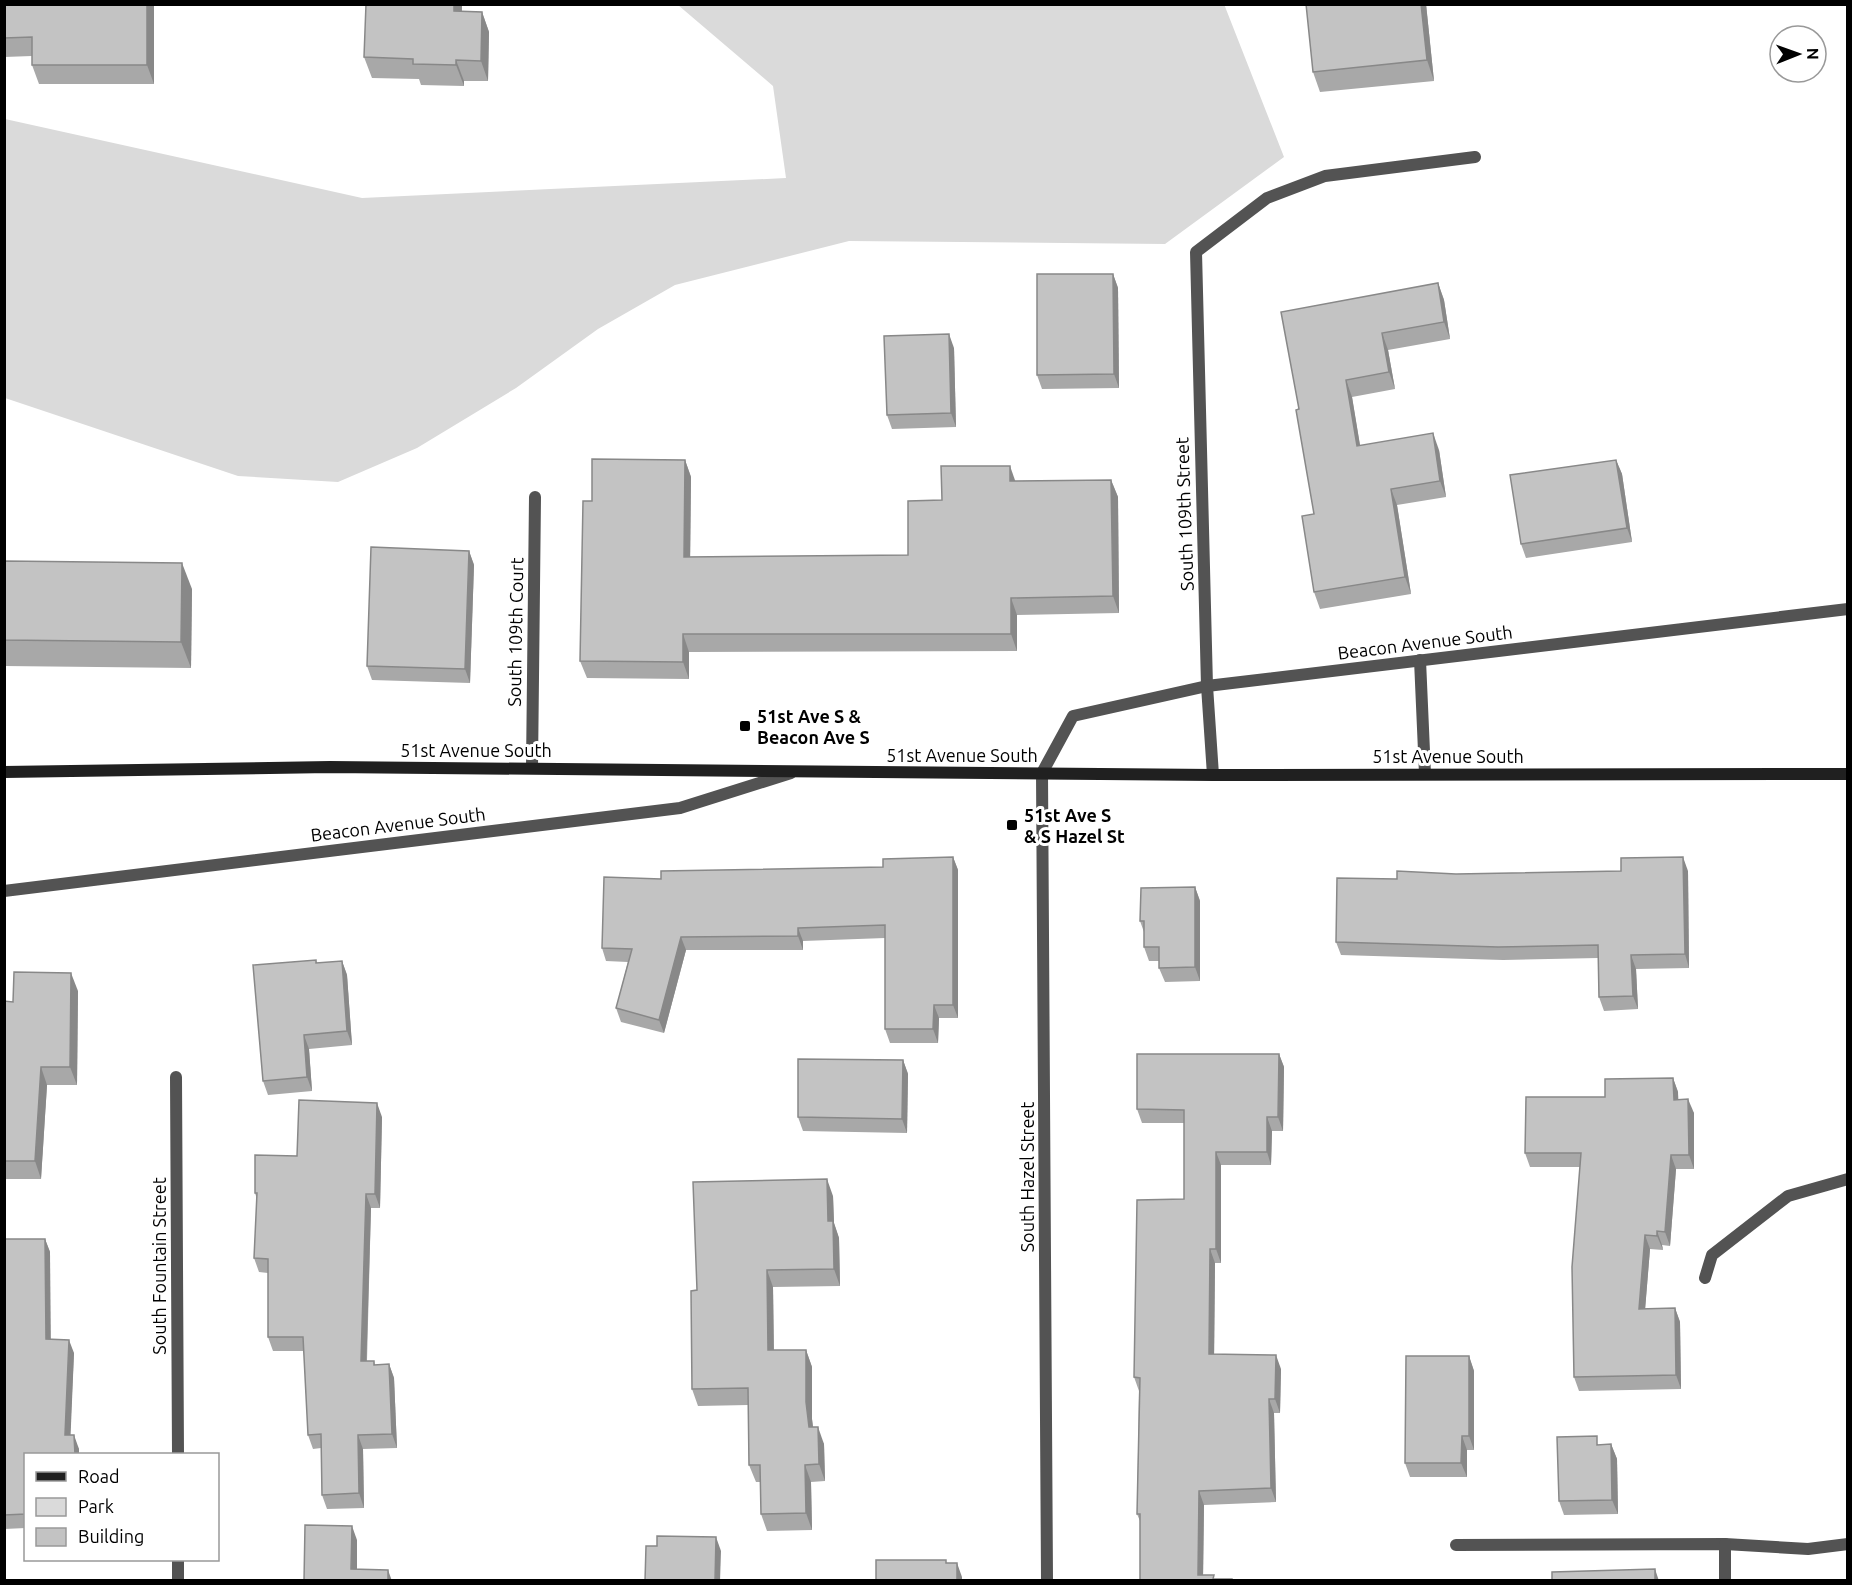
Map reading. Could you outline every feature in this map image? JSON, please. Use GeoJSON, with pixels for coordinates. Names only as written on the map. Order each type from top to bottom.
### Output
{"type":"FeatureCollection","features":[{"type":"Feature","properties":{"kind":"street","name":"South 109th Street"},"geometry":{"type":"LineString","coordinates":[[1213,775],[1207,686],[1196,252],[1267,198],[1325,176],[1475,157]]}},
{"type":"Feature","properties":{"kind":"street","name":"South 109th Court"},"geometry":{"type":"LineString","coordinates":[[532,768],[535,497]]}},
{"type":"Feature","properties":{"kind":"street","name":"Beacon Avenue South"},"geometry":{"type":"LineString","coordinates":[[1042,773],[1072,716],[1207,686],[1848,609]]}},
{"type":"Feature","properties":{"kind":"street"},"geometry":{"type":"LineString","coordinates":[[1420,660],[1425,774]]}},
{"type":"Feature","properties":{"kind":"street","name":"51st Avenue South"},"geometry":{"type":"LineString","coordinates":[[4,772],[330,767],[790,773],[1213,775],[1848,774]]}},
{"type":"Feature","properties":{"kind":"street","name":"Beacon Avenue South"},"geometry":{"type":"LineString","coordinates":[[4,891],[680,808],[790,773]]}},
{"type":"Feature","properties":{"kind":"street","name":"South Hazel Street"},"geometry":{"type":"LineString","coordinates":[[1042,773],[1047,1581]]}},
{"type":"Feature","properties":{"kind":"street","name":"South Fountain Street"},"geometry":{"type":"LineString","coordinates":[[176,1077],[178,1453]]}},
{"type":"Feature","properties":{"kind":"street"},"geometry":{"type":"LineString","coordinates":[[1705,1278],[1712,1255],[1788,1196],[1848,1179]]}},
{"type":"Feature","properties":{"kind":"street"},"geometry":{"type":"LineString","coordinates":[[1725,1544],[1725,1581]]}},
{"type":"Feature","properties":{"kind":"street"},"geometry":{"type":"LineString","coordinates":[[1456,1545],[1725,1544],[1808,1549],[1848,1544]]}},
{"type":"Feature","properties":{"kind":"street"},"geometry":{"type":"LineString","coordinates":[[178,1561],[178,1581]]}},
{"type":"Feature","properties":{"kind":"green space"},"geometry":{"type":"Polygon","coordinates":[[[1224,4],[1284,157],[1165,244],[849,241],[675,285],[598,329],[516,388],[417,448],[338,482],[238,476],[5,398],[5,119],[362,198],[786,178],[773,86],[678,5],[1224,4]]]}},
{"type":"Feature","properties":{"kind":"building"},"geometry":{"type":"Polygon","coordinates":[[[4,4],[147,4],[147,65],[32,65],[32,37],[4,38],[4,4]]]}},
{"type":"Feature","properties":{"kind":"building"},"geometry":{"type":"Polygon","coordinates":[[[366,4],[454,4],[454,11],[482,12],[481,61],[456,60],[456,65],[413,64],[413,59],[364,57],[366,4]]]}},
{"type":"Feature","properties":{"kind":"building"},"geometry":{"type":"Polygon","coordinates":[[[1306,4],[1421,4],[1427,60],[1313,72],[1306,4]]]}},
{"type":"Feature","properties":{"kind":"building"},"geometry":{"type":"Polygon","coordinates":[[[1037,274],[1113,274],[1114,374],[1037,375],[1037,274]]]}},
{"type":"Feature","properties":{"kind":"building"},"geometry":{"type":"Polygon","coordinates":[[[1438,283],[1444,322],[1382,333],[1389,372],[1346,380],[1357,446],[1433,433],[1440,481],[1391,489],[1405,577],[1314,592],[1302,516],[1314,514],[1296,410],[1299,409],[1281,312],[1438,283]]]}},
{"type":"Feature","properties":{"kind":"building"},"geometry":{"type":"Polygon","coordinates":[[[949,334],[951,413],[887,415],[884,336],[949,334]]]}},
{"type":"Feature","properties":{"kind":"building"},"geometry":{"type":"Polygon","coordinates":[[[592,459],[685,460],[684,557],[908,555],[908,501],[942,500],[941,466],[1010,466],[1010,481],[1111,480],[1113,596],[1011,598],[1011,634],[683,634],[683,662],[580,661],[583,501],[592,501],[592,459]]]}},
{"type":"Feature","properties":{"kind":"building"},"geometry":{"type":"Polygon","coordinates":[[[1616,460],[1627,528],[1521,544],[1510,475],[1616,460]]]}},
{"type":"Feature","properties":{"kind":"building"},"geometry":{"type":"Polygon","coordinates":[[[371,547],[469,551],[465,669],[367,666],[371,547]]]}},
{"type":"Feature","properties":{"kind":"building"},"geometry":{"type":"Polygon","coordinates":[[[4,561],[182,563],[181,642],[4,640],[4,561]]]}},
{"type":"Feature","properties":{"kind":"building"},"geometry":{"type":"Polygon","coordinates":[[[953,857],[953,1005],[934,1005],[933,1029],[885,1029],[885,925],[798,928],[798,936],[681,937],[659,1020],[616,1008],[632,949],[602,948],[604,877],[661,879],[661,871],[883,867],[883,859],[953,857]]]}},
{"type":"Feature","properties":{"kind":"building"},"geometry":{"type":"Polygon","coordinates":[[[1683,857],[1685,954],[1631,955],[1633,996],[1599,997],[1598,945],[1498,947],[1336,942],[1337,878],[1397,879],[1397,871],[1456,874],[1621,871],[1621,858],[1683,857]]]}},
{"type":"Feature","properties":{"kind":"building"},"geometry":{"type":"Polygon","coordinates":[[[1195,887],[1195,967],[1159,968],[1159,947],[1144,947],[1144,921],[1140,921],[1141,888],[1195,887]]]}},
{"type":"Feature","properties":{"kind":"building"},"geometry":{"type":"Polygon","coordinates":[[[316,960],[316,963],[342,961],[347,1031],[304,1035],[307,1077],[263,1081],[253,965],[316,960]]]}},
{"type":"Feature","properties":{"kind":"building"},"geometry":{"type":"Polygon","coordinates":[[[14,972],[71,973],[70,1067],[41,1067],[35,1161],[4,1161],[4,1001],[13,1002],[14,972]]]}},
{"type":"Feature","properties":{"kind":"building"},"geometry":{"type":"Polygon","coordinates":[[[1137,1054],[1279,1054],[1278,1117],[1267,1117],[1267,1152],[1216,1152],[1216,1249],[1210,1249],[1209,1354],[1276,1355],[1275,1399],[1269,1399],[1271,1488],[1199,1491],[1198,1575],[1214,1575],[1213,1579],[1232,1579],[1232,1581],[1140,1581],[1140,1514],[1137,1514],[1140,1378],[1134,1377],[1137,1200],[1184,1199],[1184,1110],[1137,1109],[1137,1054]]]}},
{"type":"Feature","properties":{"kind":"building"},"geometry":{"type":"Polygon","coordinates":[[[798,1059],[903,1060],[902,1119],[798,1117],[798,1059]]]}},
{"type":"Feature","properties":{"kind":"building"},"geometry":{"type":"Polygon","coordinates":[[[1673,1078],[1674,1100],[1688,1099],[1689,1155],[1671,1155],[1665,1232],[1657,1231],[1657,1236],[1645,1235],[1639,1309],[1675,1308],[1676,1375],[1574,1377],[1572,1267],[1581,1153],[1525,1153],[1526,1097],[1605,1097],[1605,1079],[1673,1078]]]}},
{"type":"Feature","properties":{"kind":"building"},"geometry":{"type":"Polygon","coordinates":[[[299,1100],[377,1103],[375,1194],[366,1194],[361,1361],[374,1361],[374,1365],[389,1364],[392,1434],[358,1435],[359,1493],[322,1495],[321,1434],[308,1435],[303,1337],[268,1337],[268,1259],[254,1258],[257,1193],[255,1193],[255,1155],[297,1156],[299,1100]]]}},
{"type":"Feature","properties":{"kind":"building"},"geometry":{"type":"Polygon","coordinates":[[[827,1179],[828,1221],[833,1221],[834,1269],[767,1270],[768,1350],[806,1350],[806,1402],[809,1427],[818,1427],[819,1464],[805,1465],[806,1513],[761,1514],[760,1465],[749,1465],[748,1388],[692,1389],[691,1291],[697,1290],[693,1182],[827,1179]]]}},
{"type":"Feature","properties":{"kind":"building"},"geometry":{"type":"Polygon","coordinates":[[[4,1239],[45,1239],[46,1339],[69,1340],[65,1435],[74,1435],[75,1453],[24,1453],[24,1514],[4,1515],[4,1239]]]}},
{"type":"Feature","properties":{"kind":"building"},"geometry":{"type":"Polygon","coordinates":[[[1406,1356],[1469,1356],[1469,1436],[1462,1436],[1461,1463],[1405,1463],[1406,1356]]]}},
{"type":"Feature","properties":{"kind":"building"},"geometry":{"type":"Polygon","coordinates":[[[1597,1436],[1597,1445],[1611,1444],[1612,1500],[1559,1501],[1557,1437],[1597,1436]]]}},
{"type":"Feature","properties":{"kind":"building"},"geometry":{"type":"Polygon","coordinates":[[[305,1525],[352,1526],[351,1569],[388,1570],[388,1581],[304,1581],[305,1525]]]}},
{"type":"Feature","properties":{"kind":"building"},"geometry":{"type":"Polygon","coordinates":[[[657,1536],[716,1537],[715,1581],[645,1581],[646,1546],[657,1546],[657,1536]]]}},
{"type":"Feature","properties":{"kind":"building"},"geometry":{"type":"Polygon","coordinates":[[[876,1560],[946,1560],[946,1563],[957,1563],[957,1581],[876,1581],[876,1560]]]}},
{"type":"Feature","properties":{"kind":"building"},"geometry":{"type":"Polygon","coordinates":[[[1655,1569],[1655,1581],[1552,1581],[1552,1572],[1655,1569]]]}},
{"type":"Feature","properties":{"kind":"place","name":"51st Ave S & Beacon Ave S"},"geometry":{"type":"Point","coordinates":[745,726]}},
{"type":"Feature","properties":{"kind":"place","name":"51st Ave S & S Hazel St"},"geometry":{"type":"Point","coordinates":[1012,825]}}]}
